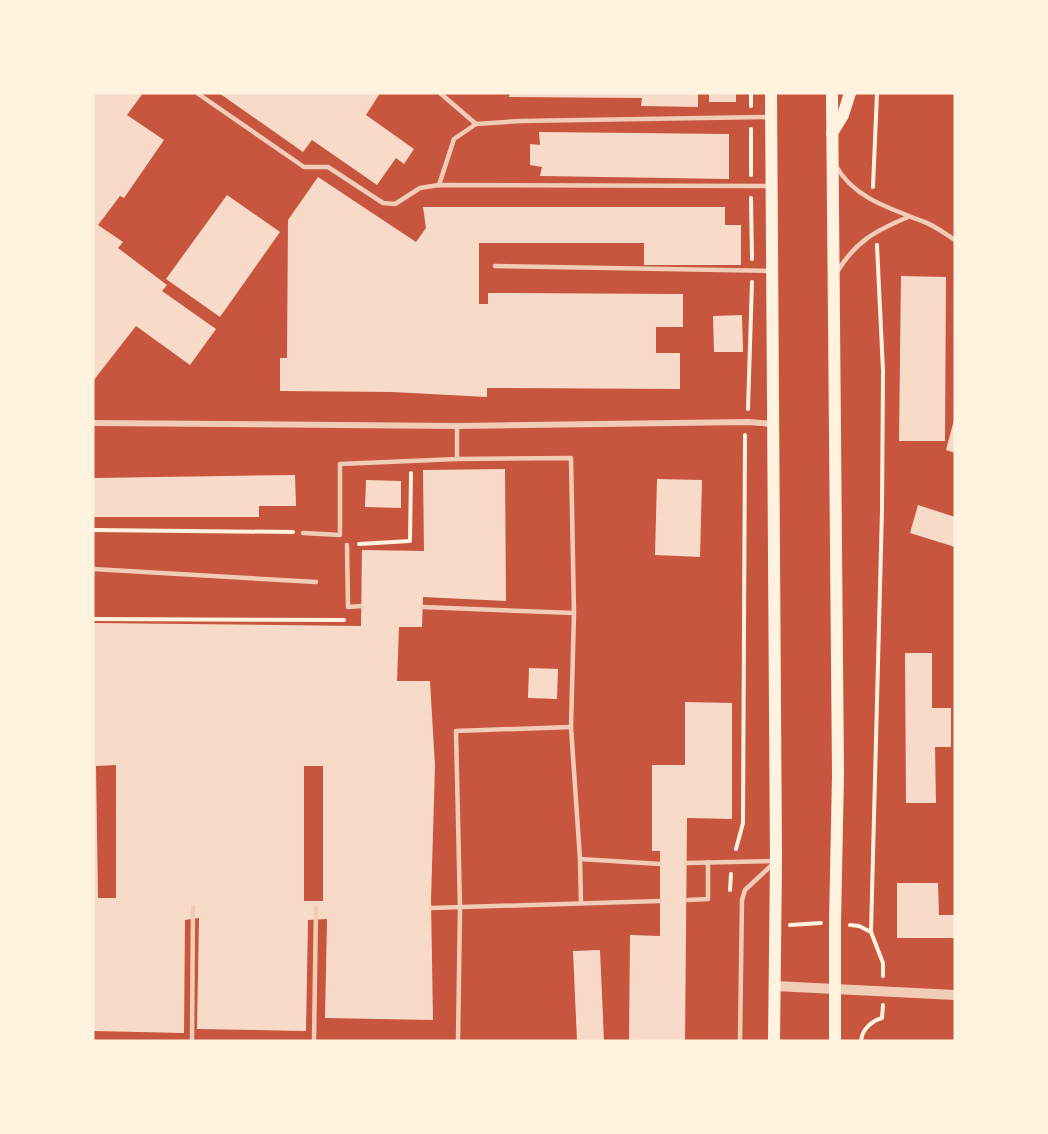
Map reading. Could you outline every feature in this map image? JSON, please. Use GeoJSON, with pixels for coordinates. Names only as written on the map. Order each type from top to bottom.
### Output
{"type":"FeatureCollection","features":[{"type":"Feature","properties":{"kind":"main road"},"geometry":{"type":"LineString","coordinates":[[771,93],[776,861],[774,1041]]}},
{"type":"Feature","properties":{"kind":"main road"},"geometry":{"type":"LineString","coordinates":[[832,93],[838,775],[835,1041]]}},
{"type":"Feature","properties":{"kind":"main road"},"geometry":{"type":"LineString","coordinates":[[831,134],[843,115],[850,93]]}},
{"type":"Feature","properties":{"kind":"street"},"geometry":{"type":"LineString","coordinates":[[93,423],[457,426],[748,422],[773,424]]}},
{"type":"Feature","properties":{"kind":"street"},"geometry":{"type":"LineString","coordinates":[[775,986],[955,995]]}},
{"type":"Feature","properties":{"kind":"lane"},"geometry":{"type":"LineString","coordinates":[[197,93],[304,167],[328,167],[382,203],[395,204],[420,188],[439,185],[771,186]]}},
{"type":"Feature","properties":{"kind":"lane"},"geometry":{"type":"LineString","coordinates":[[440,93],[476,124]]}},
{"type":"Feature","properties":{"kind":"lane"},"geometry":{"type":"LineString","coordinates":[[439,185],[454,139],[476,124],[521,121],[771,117]]}},
{"type":"Feature","properties":{"kind":"lane"},"geometry":{"type":"LineString","coordinates":[[831,158],[844,180],[858,193],[908,217],[933,226],[955,240]]}},
{"type":"Feature","properties":{"kind":"lane"},"geometry":{"type":"LineString","coordinates":[[833,278],[848,254],[862,241],[876,231],[908,217]]}},
{"type":"Feature","properties":{"kind":"lane"},"geometry":{"type":"LineString","coordinates":[[495,266],[771,271]]}},
{"type":"Feature","properties":{"kind":"lane"},"geometry":{"type":"LineString","coordinates":[[457,426],[457,459]]}},
{"type":"Feature","properties":{"kind":"lane"},"geometry":{"type":"LineString","coordinates":[[303,532],[340,535],[340,464],[457,459],[571,459],[574,613],[571,727],[581,903]]}},
{"type":"Feature","properties":{"kind":"lane"},"geometry":{"type":"LineString","coordinates":[[348,545],[348,606],[361,606]]}},
{"type":"Feature","properties":{"kind":"lane"},"geometry":{"type":"LineString","coordinates":[[93,569],[316,582]]}},
{"type":"Feature","properties":{"kind":"lane"},"geometry":{"type":"LineString","coordinates":[[422,607],[574,613]]}},
{"type":"Feature","properties":{"kind":"lane"},"geometry":{"type":"LineString","coordinates":[[458,1041],[460,908],[456,731],[571,727]]}},
{"type":"Feature","properties":{"kind":"lane"},"geometry":{"type":"LineString","coordinates":[[580,859],[660,864]]}},
{"type":"Feature","properties":{"kind":"lane"},"geometry":{"type":"LineString","coordinates":[[686,863],[776,861]]}},
{"type":"Feature","properties":{"kind":"lane"},"geometry":{"type":"LineString","coordinates":[[740,1041],[742,900],[746,890],[776,861]]}},
{"type":"Feature","properties":{"kind":"lane"},"geometry":{"type":"LineString","coordinates":[[688,900],[708,898],[708,862]]}},
{"type":"Feature","properties":{"kind":"lane"},"geometry":{"type":"LineString","coordinates":[[431,908],[660,901]]}},
{"type":"Feature","properties":{"kind":"lane"},"geometry":{"type":"LineString","coordinates":[[192,1041],[193,908]]}},
{"type":"Feature","properties":{"kind":"lane"},"geometry":{"type":"LineString","coordinates":[[315,1041],[316,908]]}},
{"type":"Feature","properties":{"kind":"path"},"geometry":{"type":"LineString","coordinates":[[749,398],[752,270],[751,93]]}},
{"type":"Feature","properties":{"kind":"path"},"geometry":{"type":"LineString","coordinates":[[873,181],[877,93]]}},
{"type":"Feature","properties":{"kind":"path"},"geometry":{"type":"LineString","coordinates":[[878,249],[883,406],[871,932],[883,963]]}},
{"type":"Feature","properties":{"kind":"path"},"geometry":{"type":"LineString","coordinates":[[736,849],[743,824],[743,440]]}},
{"type":"Feature","properties":{"kind":"path"},"geometry":{"type":"LineString","coordinates":[[348,545],[410,541],[411,461]]}},
{"type":"Feature","properties":{"kind":"path"},"geometry":{"type":"LineString","coordinates":[[93,530],[303,532]]}},
{"type":"Feature","properties":{"kind":"path"},"geometry":{"type":"LineString","coordinates":[[93,619],[345,620],[348,606]]}},
{"type":"Feature","properties":{"kind":"path"},"geometry":{"type":"LineString","coordinates":[[791,925],[819,924]]}},
{"type":"Feature","properties":{"kind":"path"},"geometry":{"type":"LineString","coordinates":[[859,926],[871,932]]}},
{"type":"Feature","properties":{"kind":"path"},"geometry":{"type":"LineString","coordinates":[[861,1041],[862,1035],[873,1020],[882,1018],[883,1010]]}},
{"type":"Feature","properties":{"kind":"building"},"geometry":{"type":"Polygon","coordinates":[[[93,93],[143,93],[127,115],[164,140],[124,198],[120,196],[98,225],[123,242],[118,248],[167,285],[162,291],[216,329],[190,365],[136,326],[93,381],[93,93]]]}},
{"type":"Feature","properties":{"kind":"building"},"geometry":{"type":"Polygon","coordinates":[[[219,93],[380,93],[366,115],[414,149],[404,164],[396,158],[377,185],[312,140],[303,152],[219,93]]]}},
{"type":"Feature","properties":{"kind":"building"},"geometry":{"type":"Polygon","coordinates":[[[510,93],[698,93],[698,107],[641,106],[642,98],[509,97],[510,93]]]}},
{"type":"Feature","properties":{"kind":"building"},"geometry":{"type":"Polygon","coordinates":[[[709,93],[736,93],[736,102],[709,102],[709,93]]]}},
{"type":"Feature","properties":{"kind":"building"},"geometry":{"type":"Polygon","coordinates":[[[539,132],[729,134],[729,179],[540,176],[542,167],[530,165],[530,144],[540,145],[539,132]]]}},
{"type":"Feature","properties":{"kind":"building"},"geometry":{"type":"Polygon","coordinates":[[[318,177],[416,242],[426,228],[423,207],[725,207],[725,225],[741,225],[741,265],[644,265],[644,243],[479,243],[479,304],[488,304],[488,293],[683,294],[683,327],[656,327],[656,353],[680,353],[680,389],[487,388],[487,397],[392,392],[280,391],[280,358],[287,358],[288,220],[318,177]]]}},
{"type":"Feature","properties":{"kind":"building"},"geometry":{"type":"Polygon","coordinates":[[[227,195],[280,232],[220,317],[166,279],[227,195]]]}},
{"type":"Feature","properties":{"kind":"building"},"geometry":{"type":"Polygon","coordinates":[[[901,276],[946,277],[945,441],[899,441],[901,276]]]}},
{"type":"Feature","properties":{"kind":"building"},"geometry":{"type":"Polygon","coordinates":[[[742,315],[743,352],[714,352],[713,316],[742,315]]]}},
{"type":"Feature","properties":{"kind":"building"},"geometry":{"type":"Polygon","coordinates":[[[955,420],[955,453],[946,450],[955,420]]]}},
{"type":"Feature","properties":{"kind":"building"},"geometry":{"type":"Polygon","coordinates":[[[505,469],[506,601],[423,597],[422,627],[399,627],[397,681],[430,681],[435,766],[431,900],[433,1020],[325,1018],[327,919],[308,920],[306,1031],[197,1029],[199,918],[185,920],[184,1033],[93,1031],[93,623],[361,626],[362,550],[424,551],[423,470],[505,469]],[[116,765],[96,766],[98,898],[116,898],[116,765]],[[304,766],[304,901],[323,901],[323,766],[304,766]]]}},
{"type":"Feature","properties":{"kind":"building"},"geometry":{"type":"Polygon","coordinates":[[[295,475],[296,506],[259,506],[259,517],[93,517],[93,478],[295,475]]]}},
{"type":"Feature","properties":{"kind":"building"},"geometry":{"type":"Polygon","coordinates":[[[657,479],[702,480],[700,557],[655,555],[657,479]]]}},
{"type":"Feature","properties":{"kind":"building"},"geometry":{"type":"Polygon","coordinates":[[[366,480],[401,481],[401,508],[365,507],[366,480]]]}},
{"type":"Feature","properties":{"kind":"building"},"geometry":{"type":"Polygon","coordinates":[[[918,505],[955,517],[955,547],[910,533],[918,505]]]}},
{"type":"Feature","properties":{"kind":"building"},"geometry":{"type":"Polygon","coordinates":[[[905,653],[932,653],[932,708],[951,708],[951,747],[935,747],[936,803],[906,803],[905,653]]]}},
{"type":"Feature","properties":{"kind":"building"},"geometry":{"type":"Polygon","coordinates":[[[529,668],[558,669],[557,699],[528,698],[529,668]]]}},
{"type":"Feature","properties":{"kind":"building"},"geometry":{"type":"Polygon","coordinates":[[[685,702],[732,703],[732,819],[687,818],[685,1041],[629,1041],[630,935],[660,936],[660,851],[652,851],[652,765],[685,765],[685,702]]]}},
{"type":"Feature","properties":{"kind":"building"},"geometry":{"type":"Polygon","coordinates":[[[897,883],[938,883],[939,915],[955,915],[955,938],[897,938],[897,883]]]}},
{"type":"Feature","properties":{"kind":"building"},"geometry":{"type":"Polygon","coordinates":[[[600,950],[604,1041],[577,1041],[573,951],[600,950]]]}}]}
